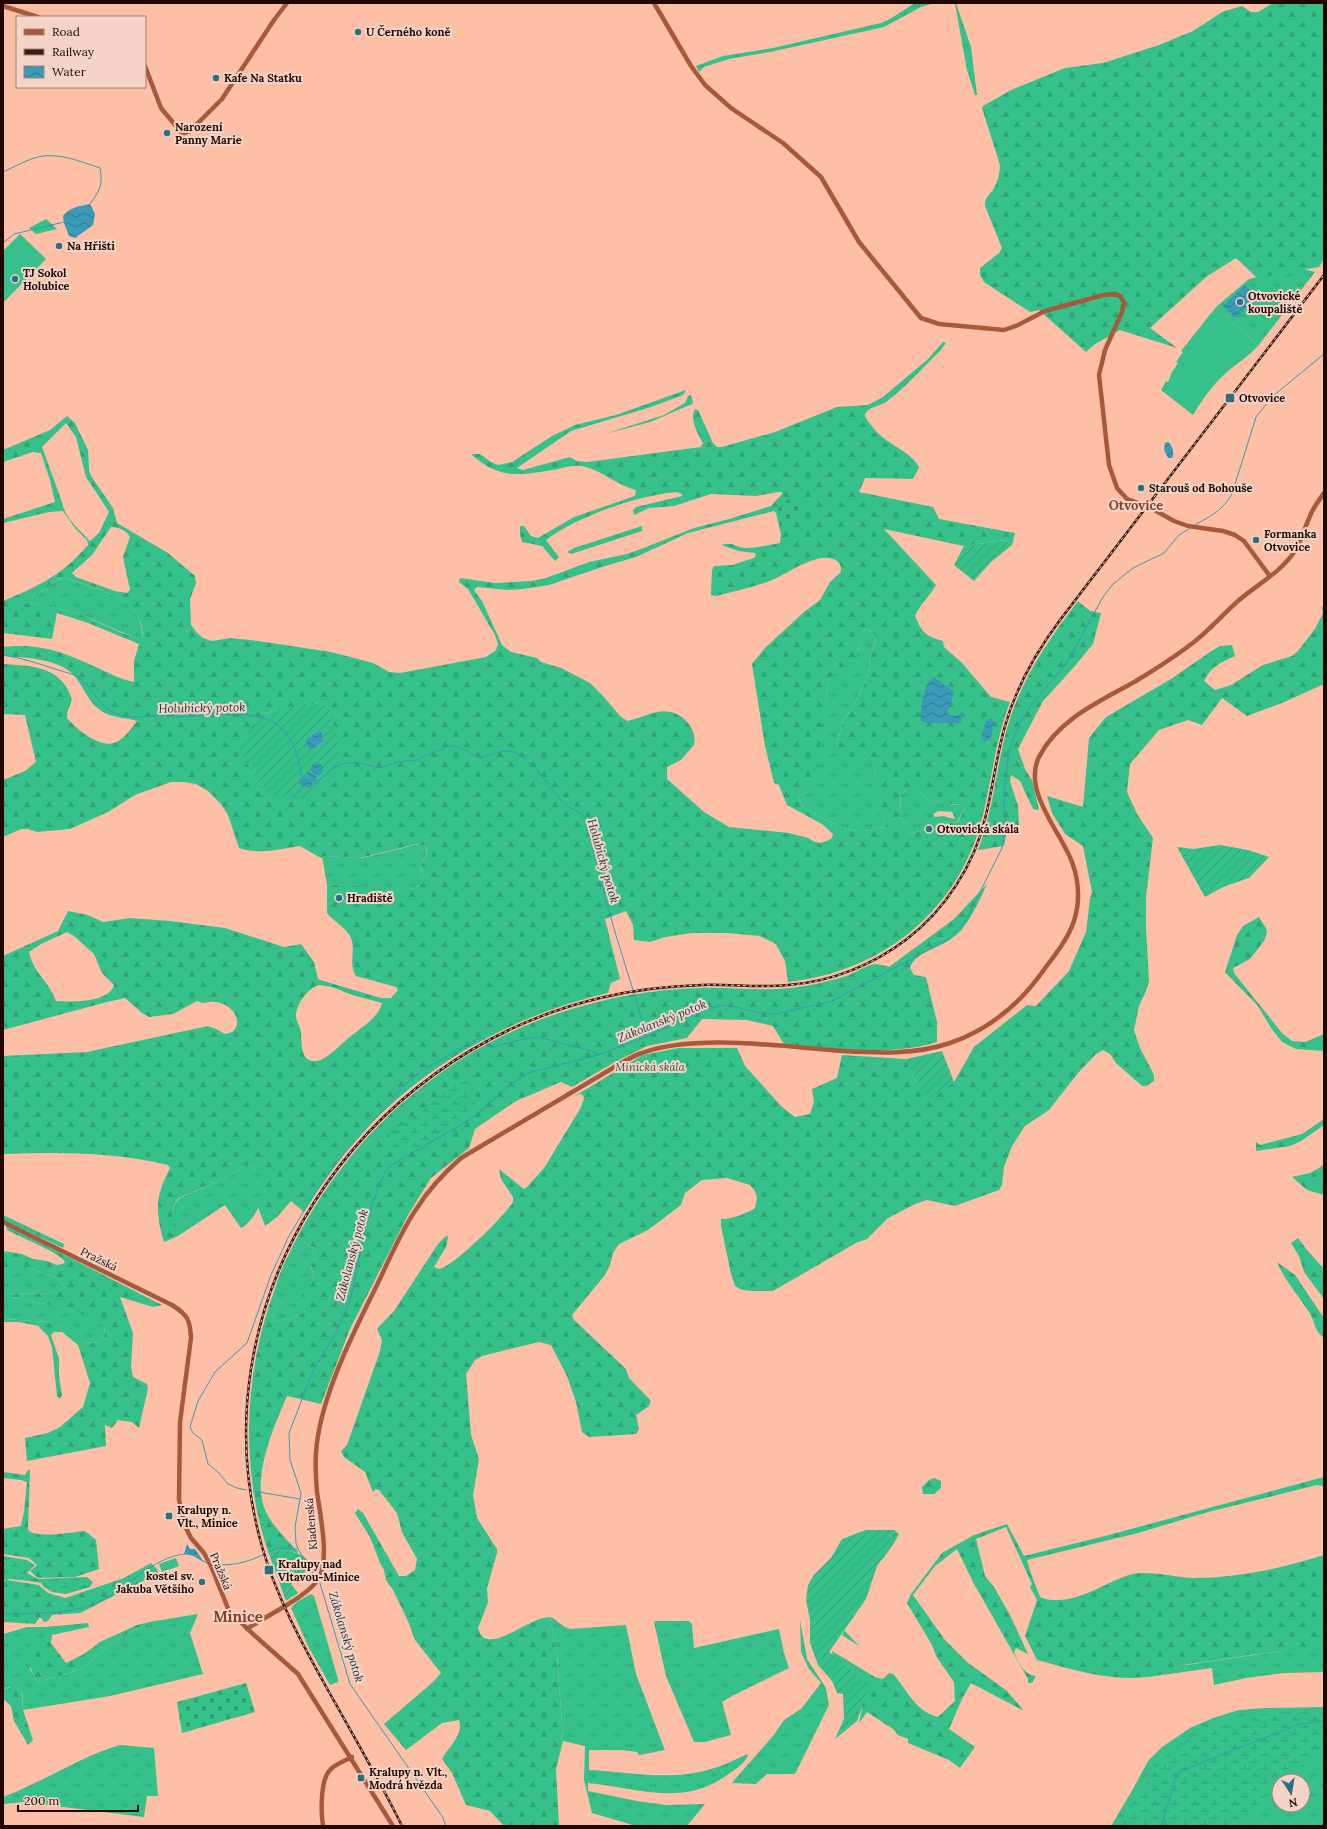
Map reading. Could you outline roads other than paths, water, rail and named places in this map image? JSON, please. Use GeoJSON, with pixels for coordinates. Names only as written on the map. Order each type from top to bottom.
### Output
{"type":"FeatureCollection","features":[{"type":"Feature","properties":{"kind":"main road"},"geometry":{"type":"LineString","coordinates":[[146,69],[161,108],[181,132],[185,133],[190,131],[222,99],[274,20],[287,3]]}},
{"type":"Feature","properties":{"kind":"main road"},"geometry":{"type":"LineString","coordinates":[[654,3],[691,66],[705,85],[731,108],[783,143],[822,177],[859,242],[921,318],[939,324],[1004,330],[1044,311],[1104,295],[1115,294],[1120,296],[1124,302],[1122,312],[1105,350],[1099,375],[1109,465],[1117,488],[1127,499],[1147,506],[1174,521],[1188,526],[1229,532],[1244,541],[1269,575]]}},
{"type":"Feature","properties":{"kind":"main road"},"geometry":{"type":"LineString","coordinates":[[3,6],[35,16]]}},
{"type":"Feature","properties":{"kind":"main road","name":"Kladenská"},"geometry":{"type":"LineString","coordinates":[[247,1629],[298,1597],[316,1583],[321,1573],[323,1540],[315,1470],[316,1450],[321,1420],[333,1384],[356,1327],[390,1258],[416,1209],[426,1194],[450,1167],[461,1158],[623,1062],[640,1053],[651,1050],[683,1044],[730,1043],[868,1052],[918,1050],[941,1046],[968,1036],[994,1021],[1017,1003],[1033,985],[1068,935],[1074,923],[1078,903],[1077,882],[1072,862],[1048,817],[1037,789],[1036,763],[1040,754],[1054,736],[1094,703],[1136,681],[1191,645],[1210,629],[1228,610],[1283,565],[1294,553],[1302,538],[1311,513],[1324,493]]}},
{"type":"Feature","properties":{"kind":"main road","name":"Pražská"},"geometry":{"type":"LineString","coordinates":[[3,1222],[172,1305],[182,1311],[188,1318],[191,1326],[191,1338],[180,1422],[180,1506],[185,1526],[191,1538],[204,1553],[229,1610],[247,1629],[298,1674],[352,1757],[392,1824]]}},
{"type":"Feature","properties":{"kind":"main road"},"geometry":{"type":"LineString","coordinates":[[323,1826],[321,1805],[326,1778],[332,1768],[352,1757]]}},
{"type":"Feature","properties":{"kind":"water"},"geometry":{"type":"Polygon","coordinates":[[[90,204],[95,214],[93,225],[75,238],[69,236],[63,216],[72,209],[90,204]]]}},
{"type":"Feature","properties":{"kind":"water","name":"Otvovické koupaliště"},"geometry":{"type":"Polygon","coordinates":[[[1245,285],[1257,297],[1235,318],[1223,306],[1245,285]]]}},
{"type":"Feature","properties":{"kind":"water"},"geometry":{"type":"Polygon","coordinates":[[[1168,442],[1173,449],[1172,458],[1168,458],[1164,450],[1165,443],[1168,442]]]}},
{"type":"Feature","properties":{"kind":"water"},"geometry":{"type":"Polygon","coordinates":[[[934,677],[954,692],[947,713],[953,716],[962,715],[961,723],[927,723],[922,721],[920,717],[925,690],[930,680],[934,677]]]}},
{"type":"Feature","properties":{"kind":"water"},"geometry":{"type":"Polygon","coordinates":[[[991,718],[994,722],[991,738],[984,742],[982,737],[983,729],[986,721],[991,718]]]}},
{"type":"Feature","properties":{"kind":"water"},"geometry":{"type":"Polygon","coordinates":[[[318,731],[322,732],[324,741],[313,749],[310,749],[306,744],[307,739],[318,731]]]}},
{"type":"Feature","properties":{"kind":"water"},"geometry":{"type":"Polygon","coordinates":[[[315,763],[319,763],[323,769],[319,775],[315,775],[311,771],[311,767],[315,763]]]}},
{"type":"Feature","properties":{"kind":"water"},"geometry":{"type":"Polygon","coordinates":[[[308,772],[316,776],[317,781],[313,781],[307,776],[308,772]]]}},
{"type":"Feature","properties":{"kind":"water"},"geometry":{"type":"Polygon","coordinates":[[[305,776],[314,782],[310,788],[302,786],[299,783],[299,780],[305,776]]]}},
{"type":"Feature","properties":{"kind":"water"},"geometry":{"type":"Polygon","coordinates":[[[187,1544],[190,1549],[195,1549],[204,1562],[194,1556],[184,1554],[187,1544]]]}},
{"type":"Feature","properties":{"kind":"waterway","name":"Holubický potok"},"geometry":{"type":"LineString","coordinates":[[3,172],[29,160],[46,156],[70,158],[100,168],[100,187],[90,204]]}},
{"type":"Feature","properties":{"kind":"waterway","name":"Holubický potok"},"geometry":{"type":"LineString","coordinates":[[3,243],[14,234],[64,222]]}},
{"type":"Feature","properties":{"kind":"waterway","name":"Zákolanský potok"},"geometry":{"type":"LineString","coordinates":[[1195,525],[1220,509],[1232,494],[1256,417],[1273,396],[1324,354]]}},
{"type":"Feature","properties":{"kind":"waterway","name":"Zákolanský potok"},"geometry":{"type":"LineString","coordinates":[[317,1578],[298,1549],[296,1543],[295,1527],[301,1493],[290,1460],[289,1433],[313,1371],[337,1331],[351,1297],[366,1226],[374,1199],[385,1172],[390,1166],[474,1117],[514,1082],[528,1073],[598,1055],[646,1037],[702,1011],[721,1005],[765,1014],[775,1014],[830,1002],[949,939],[965,922],[1002,848],[1005,828],[1004,792],[1009,751],[1019,724],[1031,705],[1067,663],[1103,597],[1113,584],[1133,568],[1164,553],[1179,535],[1189,529]]}},
{"type":"Feature","properties":{"kind":"waterway","name":"Holubický potok"},"geometry":{"type":"LineString","coordinates":[[3,655],[31,661],[78,677],[102,704],[120,715],[136,717],[166,715],[180,717],[237,714],[254,716],[268,720],[280,727],[290,739],[297,756],[302,778]]}},
{"type":"Feature","properties":{"kind":"waterway","name":"Holubický potok"},"geometry":{"type":"LineString","coordinates":[[313,785],[332,769],[342,764],[355,762],[380,768],[397,762],[416,760],[448,746],[459,747],[480,758],[504,751],[515,753],[523,757],[531,764],[565,804],[586,818],[605,897],[646,1036]]}},
{"type":"Feature","properties":{"kind":"waterway"},"geometry":{"type":"LineString","coordinates":[[246,1490],[228,1484],[218,1472],[208,1464],[202,1440],[193,1433],[190,1427],[198,1401],[215,1372],[247,1343],[271,1275],[288,1238],[312,1197],[343,1155],[409,1080],[425,1069],[479,1038],[484,1038],[488,1046],[491,1047],[529,1038],[542,1038],[592,1051],[598,1055]]}},
{"type":"Feature","properties":{"kind":"waterway"},"geometry":{"type":"LineString","coordinates":[[253,1491],[300,1499]]}},
{"type":"Feature","properties":{"kind":"waterway"},"geometry":{"type":"LineString","coordinates":[[268,1552],[279,1548],[297,1549]]}},
{"type":"Feature","properties":{"kind":"waterway"},"geometry":{"type":"LineString","coordinates":[[3,1614],[60,1612],[92,1605],[115,1592],[161,1561],[173,1556],[185,1554]]}},
{"type":"Feature","properties":{"kind":"waterway"},"geometry":{"type":"LineString","coordinates":[[214,1564],[227,1565],[239,1563],[263,1555]]}},
{"type":"Feature","properties":{"kind":"waterway"},"geometry":{"type":"LineString","coordinates":[[194,1556],[207,1563]]}},
{"type":"Feature","properties":{"kind":"waterway","name":"Zákolanský potok"},"geometry":{"type":"LineString","coordinates":[[319,1580],[350,1684],[442,1816],[446,1826]]}},
{"type":"Feature","properties":{"kind":"waterway"},"geometry":{"type":"LineString","coordinates":[[1161,1826],[1177,1774],[1183,1770],[1300,1724],[1324,1721]]}},
{"type":"Feature","properties":{"kind":"railway"},"geometry":{"type":"LineString","coordinates":[[402,1826],[374,1772],[306,1651],[275,1585],[263,1550],[247,1458],[251,1368],[274,1283],[313,1204],[368,1133],[435,1074],[513,1028],[600,998],[663,987],[702,985],[777,986],[820,980],[851,971],[880,957],[907,939],[921,927],[934,914],[956,885],[966,870],[974,853],[985,819],[1005,726],[1015,697],[1035,657],[1060,620],[1324,275]]}},
{"type":"Feature","properties":{"kind":"place","name":"U Černého koně"},"geometry":{"type":"Point","coordinates":[358,32]}},
{"type":"Feature","properties":{"kind":"place","name":"Kafe Na Statku"},"geometry":{"type":"Point","coordinates":[216,78]}},
{"type":"Feature","properties":{"kind":"place","name":"Narození Panny Marie"},"geometry":{"type":"Point","coordinates":[167,133]}},
{"type":"Feature","properties":{"kind":"place","name":"Na Hřišti"},"geometry":{"type":"Point","coordinates":[59,246]}},
{"type":"Feature","properties":{"kind":"place","name":"TJ Sokol Holubice"},"geometry":{"type":"Point","coordinates":[15,279]}},
{"type":"Feature","properties":{"kind":"place","name":"Otvovické koupaliště"},"geometry":{"type":"Point","coordinates":[1240,302]}},
{"type":"Feature","properties":{"kind":"place","name":"Otvovice"},"geometry":{"type":"Point","coordinates":[1230,398]}},
{"type":"Feature","properties":{"kind":"place","name":"Starouš od Bohouše"},"geometry":{"type":"Point","coordinates":[1141,488]}},
{"type":"Feature","properties":{"kind":"place","name":"Formanka Otvovice"},"geometry":{"type":"Point","coordinates":[1256,540]}},
{"type":"Feature","properties":{"kind":"place","name":"Otvovická skála"},"geometry":{"type":"Point","coordinates":[929,829]}},
{"type":"Feature","properties":{"kind":"place","name":"Hradiště"},"geometry":{"type":"Point","coordinates":[339,898]}},
{"type":"Feature","properties":{"kind":"place","name":"Kralupy n. Vlt., Minice"},"geometry":{"type":"Point","coordinates":[169,1516]}},
{"type":"Feature","properties":{"kind":"place","name":"Kralupy nad Vltavou-Minice"},"geometry":{"type":"Point","coordinates":[269,1570]}},
{"type":"Feature","properties":{"kind":"place","name":"kostel sv. Jakuba Většího"},"geometry":{"type":"Point","coordinates":[202,1582]}},
{"type":"Feature","properties":{"kind":"place","name":"Kralupy n. Vlt., Modrá hvězda"},"geometry":{"type":"Point","coordinates":[361,1778]}},
{"type":"Feature","properties":{"kind":"district","name":"Otvovice"},"geometry":{"type":"Point","coordinates":[1136,505]}},
{"type":"Feature","properties":{"kind":"district","name":"Minice"},"geometry":{"type":"Point","coordinates":[238,1617]}},
{"type":"Feature","properties":{"kind":"park label","name":"Minická skála"},"geometry":{"type":"Point","coordinates":[650,1067]}}]}
